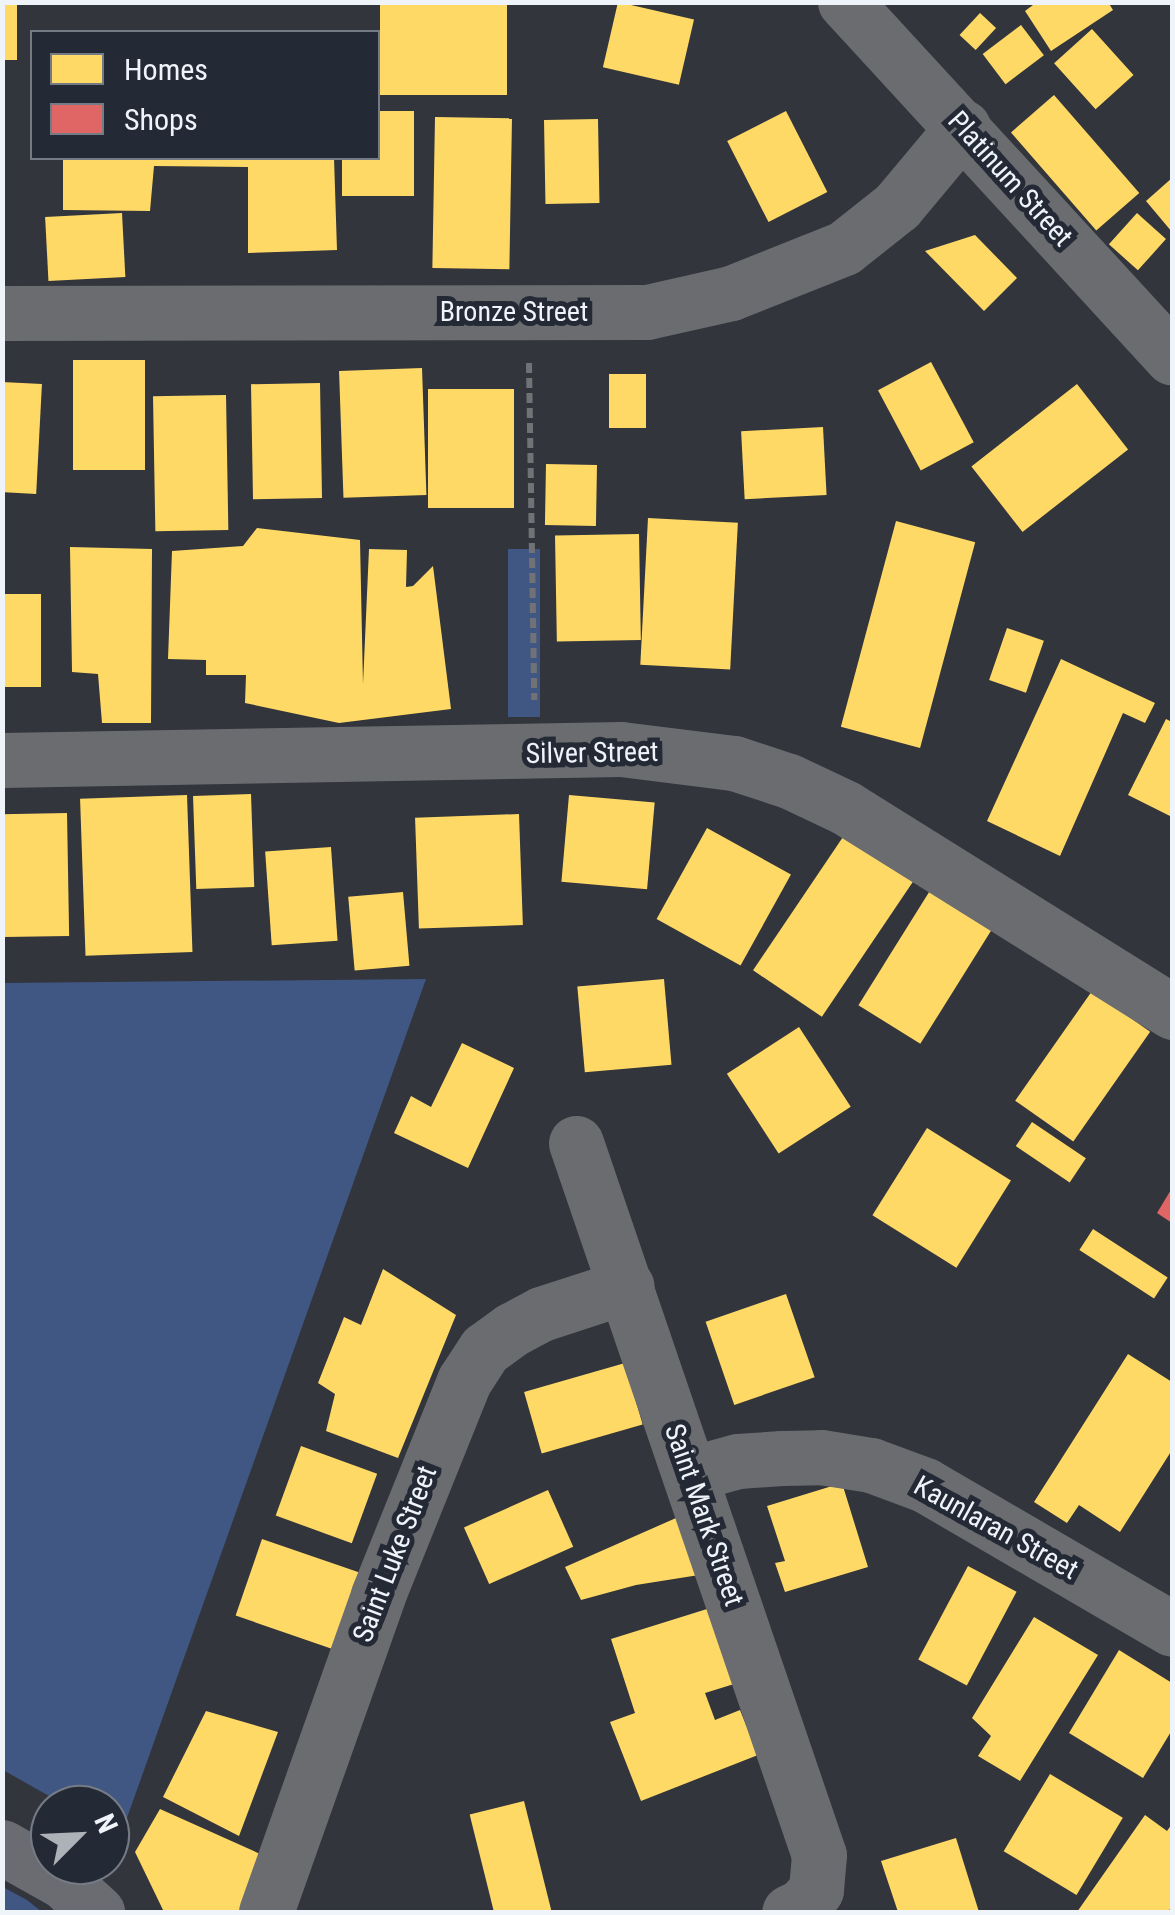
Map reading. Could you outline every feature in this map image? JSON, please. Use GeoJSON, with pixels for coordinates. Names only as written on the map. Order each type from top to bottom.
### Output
{"type":"FeatureCollection","features":[{"type":"Feature","properties":{"kind":"main road"},"geometry":{"type":"LineString","coordinates":[[2,1847],[64,1882],[97,1912]]}},
{"type":"Feature","properties":{"kind":"street","name":"Platinum Street"},"geometry":{"type":"LineString","coordinates":[[845,2],[1172,358]]}},
{"type":"Feature","properties":{"kind":"street","name":"Bronze Street"},"geometry":{"type":"LineString","coordinates":[[2,313],[647,312],[731,293],[844,248],[897,206],[963,127]]}},
{"type":"Feature","properties":{"kind":"street","name":"Silver Street"},"geometry":{"type":"LineString","coordinates":[[2,760],[621,749],[675,752],[734,763],[788,781],[901,841],[1172,1012]]}},
{"type":"Feature","properties":{"kind":"street","name":"Saint Mark Street"},"geometry":{"type":"LineString","coordinates":[[576,1144],[819,1855],[802,1901]]}},
{"type":"Feature","properties":{"kind":"street","name":"Saint Luke Street"},"geometry":{"type":"LineString","coordinates":[[266,1912],[378,1595],[464,1381],[484,1349],[511,1330],[541,1314],[627,1286]]}},
{"type":"Feature","properties":{"kind":"street","name":"Kaunlaran Street"},"geometry":{"type":"LineString","coordinates":[[690,1474],[738,1461],[782,1458],[821,1457],[871,1465],[925,1486],[1172,1629]]}},
{"type":"Feature","properties":{"kind":"path"},"geometry":{"type":"LineString","coordinates":[[528,311],[534,753]]}},
{"type":"Feature","properties":{"kind":"shaded area"},"geometry":{"type":"Polygon","coordinates":[[[508,549],[540,549],[540,717],[508,717],[508,549]]]}},
{"type":"Feature","properties":{"kind":"shaded area"},"geometry":{"type":"Polygon","coordinates":[[[426,979],[130,1809],[130,1785],[30,1785],[3,1770],[3,983],[426,979]]]}},
{"type":"Feature","properties":{"kind":"shaded area"},"geometry":{"type":"Polygon","coordinates":[[[3,1887],[27,1900],[42,1912],[3,1912],[3,1887]]]}},
{"type":"Feature","properties":{"kind":"building: Homes"},"geometry":{"type":"Polygon","coordinates":[[[2,2],[17,2],[17,60],[2,60],[2,2]]]}},
{"type":"Feature","properties":{"kind":"building: Homes"},"geometry":{"type":"Polygon","coordinates":[[[380,2],[507,2],[507,95],[380,95],[380,2]]]}},
{"type":"Feature","properties":{"kind":"building: Homes"},"geometry":{"type":"Polygon","coordinates":[[[618,2],[694,20],[679,85],[603,67],[618,2]]]}},
{"type":"Feature","properties":{"kind":"building: Homes"},"geometry":{"type":"Polygon","coordinates":[[[1037,2],[1108,2],[1113,10],[1051,51],[1025,11],[1037,2]]]}},
{"type":"Feature","properties":{"kind":"building: Homes"},"geometry":{"type":"Polygon","coordinates":[[[980,13],[996,28],[976,50],[960,35],[980,13]]]}},
{"type":"Feature","properties":{"kind":"building: Homes"},"geometry":{"type":"Polygon","coordinates":[[[1021,25],[1044,55],[1006,84],[983,54],[1021,25]]]}},
{"type":"Feature","properties":{"kind":"building: Homes"},"geometry":{"type":"Polygon","coordinates":[[[1092,29],[1133,75],[1096,109],[1054,63],[1092,29]]]}},
{"type":"Feature","properties":{"kind":"building: Homes"},"geometry":{"type":"Polygon","coordinates":[[[1054,95],[1139,193],[1096,231],[1011,132],[1054,95]]]}},
{"type":"Feature","properties":{"kind":"building: Homes"},"geometry":{"type":"Polygon","coordinates":[[[380,111],[414,111],[414,196],[342,196],[342,160],[380,160],[380,111]]]}},
{"type":"Feature","properties":{"kind":"building: Homes"},"geometry":{"type":"Polygon","coordinates":[[[786,111],[827,192],[769,222],[727,141],[786,111]]]}},
{"type":"Feature","properties":{"kind":"building: Homes"},"geometry":{"type":"Polygon","coordinates":[[[435,117],[512,118],[509,269],[432,268],[435,117]]]}},
{"type":"Feature","properties":{"kind":"building: Homes"},"geometry":{"type":"Polygon","coordinates":[[[598,119],[599,203],[545,204],[544,120],[598,119]]]}},
{"type":"Feature","properties":{"kind":"building: Homes"},"geometry":{"type":"Polygon","coordinates":[[[63,160],[334,160],[337,250],[248,253],[248,167],[154,166],[150,211],[63,210],[63,160]]]}},
{"type":"Feature","properties":{"kind":"building: Homes"},"geometry":{"type":"Polygon","coordinates":[[[1172,178],[1172,232],[1146,201],[1172,178]]]}},
{"type":"Feature","properties":{"kind":"building: Homes"},"geometry":{"type":"Polygon","coordinates":[[[122,213],[125,277],[48,281],[45,217],[122,213]]]}},
{"type":"Feature","properties":{"kind":"building: Homes"},"geometry":{"type":"Polygon","coordinates":[[[1137,213],[1166,239],[1138,270],[1109,244],[1137,213]]]}},
{"type":"Feature","properties":{"kind":"building: Homes"},"geometry":{"type":"Polygon","coordinates":[[[975,235],[1017,278],[984,311],[925,251],[975,235]]]}},
{"type":"Feature","properties":{"kind":"building: Homes"},"geometry":{"type":"Polygon","coordinates":[[[73,360],[145,360],[145,470],[73,470],[73,360]]]}},
{"type":"Feature","properties":{"kind":"building: Homes"},"geometry":{"type":"Polygon","coordinates":[[[931,362],[974,442],[921,471],[878,390],[931,362]]]}},
{"type":"Feature","properties":{"kind":"building: Homes"},"geometry":{"type":"Polygon","coordinates":[[[422,368],[426,495],[343,498],[339,371],[422,368]]]}},
{"type":"Feature","properties":{"kind":"building: Homes"},"geometry":{"type":"Polygon","coordinates":[[[609,374],[646,374],[646,428],[609,428],[609,374]]]}},
{"type":"Feature","properties":{"kind":"building: Homes"},"geometry":{"type":"Polygon","coordinates":[[[2,382],[42,384],[36,494],[2,492],[2,382]]]}},
{"type":"Feature","properties":{"kind":"building: Homes"},"geometry":{"type":"Polygon","coordinates":[[[320,383],[322,498],[253,499],[251,384],[320,383]]]}},
{"type":"Feature","properties":{"kind":"building: Homes"},"geometry":{"type":"Polygon","coordinates":[[[1077,384],[1128,449],[1023,532],[971,466],[1077,384]]]}},
{"type":"Feature","properties":{"kind":"building: Homes"},"geometry":{"type":"Polygon","coordinates":[[[428,389],[514,389],[514,508],[428,508],[428,389]]]}},
{"type":"Feature","properties":{"kind":"building: Homes"},"geometry":{"type":"Polygon","coordinates":[[[226,395],[228,530],[155,531],[153,396],[226,395]]]}},
{"type":"Feature","properties":{"kind":"building: Homes"},"geometry":{"type":"Polygon","coordinates":[[[823,427],[827,495],[745,499],[741,431],[823,427]]]}},
{"type":"Feature","properties":{"kind":"building: Homes"},"geometry":{"type":"Polygon","coordinates":[[[546,464],[597,465],[596,526],[545,525],[546,464]]]}},
{"type":"Feature","properties":{"kind":"building: Homes"},"geometry":{"type":"Polygon","coordinates":[[[648,518],[738,523],[730,670],[640,665],[648,518]]]}},
{"type":"Feature","properties":{"kind":"building: Homes"},"geometry":{"type":"Polygon","coordinates":[[[896,521],[975,542],[920,748],[841,727],[896,521]]]}},
{"type":"Feature","properties":{"kind":"building: Homes"},"geometry":{"type":"Polygon","coordinates":[[[257,528],[360,540],[363,684],[369,549],[407,550],[406,587],[413,586],[433,566],[451,709],[339,723],[245,703],[246,675],[206,675],[206,660],[168,659],[172,551],[243,546],[257,528]]]}},
{"type":"Feature","properties":{"kind":"building: Homes"},"geometry":{"type":"Polygon","coordinates":[[[639,534],[641,640],[557,641],[555,535],[639,534]]]}},
{"type":"Feature","properties":{"kind":"building: Homes"},"geometry":{"type":"Polygon","coordinates":[[[70,547],[152,549],[151,723],[102,723],[98,674],[72,672],[70,547]]]}},
{"type":"Feature","properties":{"kind":"building: Homes"},"geometry":{"type":"Polygon","coordinates":[[[2,594],[41,594],[41,687],[2,687],[2,594]]]}},
{"type":"Feature","properties":{"kind":"building: Homes"},"geometry":{"type":"Polygon","coordinates":[[[1007,628],[1044,641],[1026,693],[989,680],[1007,628]]]}},
{"type":"Feature","properties":{"kind":"building: Homes"},"geometry":{"type":"Polygon","coordinates":[[[1061,659],[1155,703],[1145,723],[1123,713],[1060,856],[987,821],[1061,659]]]}},
{"type":"Feature","properties":{"kind":"building: Homes"},"geometry":{"type":"Polygon","coordinates":[[[1166,719],[1172,722],[1172,817],[1128,795],[1166,719]]]}},
{"type":"Feature","properties":{"kind":"building: Homes"},"geometry":{"type":"Polygon","coordinates":[[[251,794],[254,887],[196,889],[193,796],[251,794]]]}},
{"type":"Feature","properties":{"kind":"building: Homes"},"geometry":{"type":"Polygon","coordinates":[[[187,795],[192,952],[86,956],[80,799],[187,795]]]}},
{"type":"Feature","properties":{"kind":"building: Homes"},"geometry":{"type":"Polygon","coordinates":[[[569,795],[655,802],[647,889],[561,882],[569,795]]]}},
{"type":"Feature","properties":{"kind":"building: Homes"},"geometry":{"type":"Polygon","coordinates":[[[67,813],[69,936],[4,937],[2,814],[67,813]]]}},
{"type":"Feature","properties":{"kind":"building: Homes"},"geometry":{"type":"Polygon","coordinates":[[[519,814],[523,925],[419,929],[415,818],[519,814]]]}},
{"type":"Feature","properties":{"kind":"building: Homes"},"geometry":{"type":"Polygon","coordinates":[[[707,828],[791,875],[741,966],[657,919],[707,828]]]}},
{"type":"Feature","properties":{"kind":"building: Homes"},"geometry":{"type":"Polygon","coordinates":[[[847,831],[916,877],[822,1017],[753,970],[847,831]]]}},
{"type":"Feature","properties":{"kind":"building: Homes"},"geometry":{"type":"Polygon","coordinates":[[[331,847],[338,941],[272,945],[265,852],[331,847]]]}},
{"type":"Feature","properties":{"kind":"building: Homes"},"geometry":{"type":"Polygon","coordinates":[[[931,889],[993,928],[920,1044],[858,1005],[931,889]]]}},
{"type":"Feature","properties":{"kind":"building: Homes"},"geometry":{"type":"Polygon","coordinates":[[[403,892],[409,966],[355,971],[348,897],[403,892]]]}},
{"type":"Feature","properties":{"kind":"building: Homes"},"geometry":{"type":"Polygon","coordinates":[[[664,979],[671,1065],[585,1072],[577,987],[664,979]]]}},
{"type":"Feature","properties":{"kind":"building: Homes"},"geometry":{"type":"Polygon","coordinates":[[[1092,991],[1150,1032],[1073,1141],[1015,1101],[1092,991]]]}},
{"type":"Feature","properties":{"kind":"building: Homes"},"geometry":{"type":"Polygon","coordinates":[[[799,1027],[851,1107],[779,1154],[727,1074],[799,1027]]]}},
{"type":"Feature","properties":{"kind":"building: Homes"},"geometry":{"type":"Polygon","coordinates":[[[462,1043],[514,1068],[468,1168],[394,1133],[411,1096],[431,1107],[462,1043]]]}},
{"type":"Feature","properties":{"kind":"building: Homes"},"geometry":{"type":"Polygon","coordinates":[[[1032,1122],[1086,1158],[1070,1182],[1016,1146],[1032,1122]]]}},
{"type":"Feature","properties":{"kind":"building: Homes"},"geometry":{"type":"Polygon","coordinates":[[[927,1128],[1011,1180],[956,1268],[872,1215],[927,1128]]]}},
{"type":"Feature","properties":{"kind":"building: Homes"},"geometry":{"type":"Polygon","coordinates":[[[1093,1229],[1168,1277],[1154,1298],[1079,1250],[1093,1229]]]}},
{"type":"Feature","properties":{"kind":"building: Homes"},"geometry":{"type":"Polygon","coordinates":[[[383,1269],[456,1315],[398,1458],[326,1431],[335,1394],[318,1383],[344,1317],[361,1325],[383,1269]]]}},
{"type":"Feature","properties":{"kind":"building: Homes"},"geometry":{"type":"Polygon","coordinates":[[[786,1294],[815,1377],[734,1405],[706,1322],[786,1294]]]}},
{"type":"Feature","properties":{"kind":"building: Homes"},"geometry":{"type":"Polygon","coordinates":[[[1128,1354],[1172,1382],[1172,1450],[1120,1532],[1079,1505],[1067,1523],[1034,1502],[1128,1354]]]}},
{"type":"Feature","properties":{"kind":"building: Homes"},"geometry":{"type":"Polygon","coordinates":[[[625,1363],[643,1425],[542,1453],[524,1392],[625,1363]]]}},
{"type":"Feature","properties":{"kind":"building: Homes"},"geometry":{"type":"Polygon","coordinates":[[[301,1446],[377,1474],[352,1543],[276,1516],[301,1446]]]}},
{"type":"Feature","properties":{"kind":"building: Homes"},"geometry":{"type":"Polygon","coordinates":[[[842,1483],[868,1567],[785,1592],[775,1563],[785,1561],[767,1506],[842,1483]]]}},
{"type":"Feature","properties":{"kind":"building: Homes"},"geometry":{"type":"Polygon","coordinates":[[[548,1490],[573,1547],[489,1584],[464,1527],[548,1490]]]}},
{"type":"Feature","properties":{"kind":"building: Homes"},"geometry":{"type":"Polygon","coordinates":[[[676,1518],[699,1575],[636,1585],[581,1600],[565,1567],[676,1518]]]}},
{"type":"Feature","properties":{"kind":"building: Homes"},"geometry":{"type":"Polygon","coordinates":[[[262,1539],[375,1578],[349,1655],[236,1616],[262,1539]]]}},
{"type":"Feature","properties":{"kind":"building: Homes"},"geometry":{"type":"Polygon","coordinates":[[[968,1566],[1017,1592],[967,1685],[918,1660],[968,1566]]]}},
{"type":"Feature","properties":{"kind":"building: Homes"},"geometry":{"type":"Polygon","coordinates":[[[723,1604],[747,1680],[705,1693],[715,1720],[740,1710],[758,1755],[641,1801],[610,1722],[635,1713],[611,1639],[723,1604]]]}},
{"type":"Feature","properties":{"kind":"building: Homes"},"geometry":{"type":"Polygon","coordinates":[[[1034,1617],[1098,1655],[1020,1781],[978,1756],[991,1736],[972,1718],[1034,1617]]]}},
{"type":"Feature","properties":{"kind":"building: Homes"},"geometry":{"type":"Polygon","coordinates":[[[1119,1650],[1172,1683],[1172,1730],[1143,1778],[1069,1733],[1119,1650]]]}},
{"type":"Feature","properties":{"kind":"building: Homes"},"geometry":{"type":"Polygon","coordinates":[[[206,1711],[278,1732],[239,1836],[163,1797],[206,1711]]]}},
{"type":"Feature","properties":{"kind":"building: Homes"},"geometry":{"type":"Polygon","coordinates":[[[1050,1774],[1123,1818],[1077,1895],[1004,1851],[1050,1774]]]}},
{"type":"Feature","properties":{"kind":"building: Homes"},"geometry":{"type":"Polygon","coordinates":[[[524,1801],[552,1912],[494,1912],[470,1815],[524,1801]]]}},
{"type":"Feature","properties":{"kind":"building: Homes"},"geometry":{"type":"Polygon","coordinates":[[[160,1809],[267,1857],[243,1912],[164,1912],[135,1852],[160,1809]]]}},
{"type":"Feature","properties":{"kind":"building: Homes"},"geometry":{"type":"Polygon","coordinates":[[[1145,1815],[1167,1831],[1172,1824],[1172,1906],[1168,1912],[1077,1912],[1145,1815]]]}},
{"type":"Feature","properties":{"kind":"building: Homes"},"geometry":{"type":"Polygon","coordinates":[[[956,1838],[979,1912],[898,1912],[881,1861],[956,1838]]]}},
{"type":"Feature","properties":{"kind":"building: Shops"},"geometry":{"type":"Polygon","coordinates":[[[1172,1188],[1172,1223],[1157,1213],[1172,1188]]]}}]}
